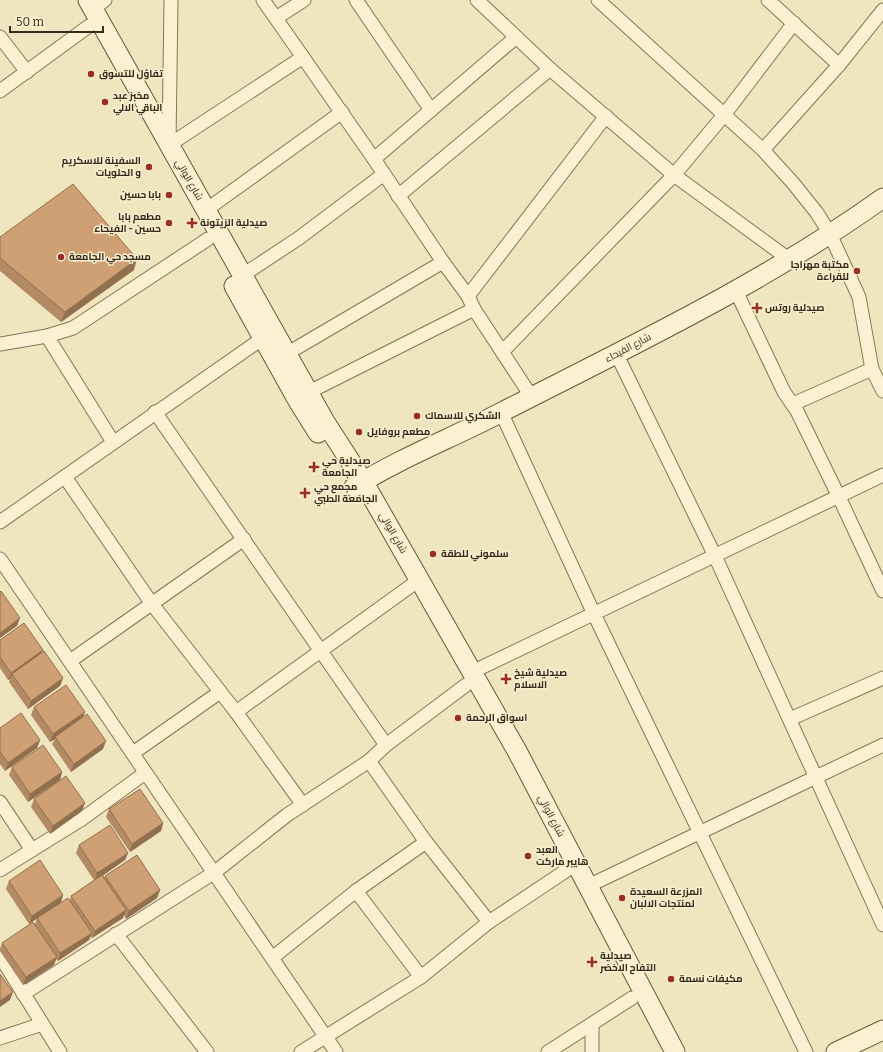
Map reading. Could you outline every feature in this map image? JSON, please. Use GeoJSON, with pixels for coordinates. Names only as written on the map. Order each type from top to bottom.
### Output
{"type":"FeatureCollection","features":[{"type":"Feature","properties":{"kind":"street","name":"شارع الوالي"},"geometry":{"type":"LineString","coordinates":[[75,0],[94,9],[242,275],[288,353],[338,444],[412,585],[469,678],[660,1052]]}},
{"type":"Feature","properties":{"kind":"street"},"geometry":{"type":"LineString","coordinates":[[169,144],[171,0]]}},
{"type":"Feature","properties":{"kind":"street"},"geometry":{"type":"LineString","coordinates":[[263,0],[468,296],[474,309],[503,351],[531,396]]}},
{"type":"Feature","properties":{"kind":"street"},"geometry":{"type":"LineString","coordinates":[[276,18],[304,0]]}},
{"type":"Feature","properties":{"kind":"street"},"geometry":{"type":"LineString","coordinates":[[356,0],[431,110]]}},
{"type":"Feature","properties":{"kind":"street"},"geometry":{"type":"LineString","coordinates":[[598,0],[763,150],[793,183],[817,213],[830,234],[859,297],[872,369],[883,391]]}},
{"type":"Feature","properties":{"kind":"street"},"geometry":{"type":"LineString","coordinates":[[768,0],[839,65]]}},
{"type":"Feature","properties":{"kind":"street"},"geometry":{"type":"LineString","coordinates":[[879,0],[883,4]]}},
{"type":"Feature","properties":{"kind":"street"},"geometry":{"type":"LineString","coordinates":[[481,2],[515,38],[674,175],[790,260]]}},
{"type":"Feature","properties":{"kind":"street","name":"شارع الوالي"},"geometry":{"type":"LineString","coordinates":[[94,9],[208,239],[304,412],[359,484],[588,886],[675,1052]]}},
{"type":"Feature","properties":{"kind":"street"},"geometry":{"type":"LineString","coordinates":[[0,91],[26,72],[94,9]]}},
{"type":"Feature","properties":{"kind":"street"},"geometry":{"type":"LineString","coordinates":[[763,150],[839,65],[883,10]]}},
{"type":"Feature","properties":{"kind":"street"},"geometry":{"type":"LineString","coordinates":[[503,351],[674,175],[724,115],[794,23]]}},
{"type":"Feature","properties":{"kind":"street"},"geometry":{"type":"LineString","coordinates":[[0,36],[26,72]]}},
{"type":"Feature","properties":{"kind":"street"},"geometry":{"type":"LineString","coordinates":[[374,159],[515,38]]}},
{"type":"Feature","properties":{"kind":"street"},"geometry":{"type":"LineString","coordinates":[[169,144],[303,57]]}},
{"type":"Feature","properties":{"kind":"street"},"geometry":{"type":"LineString","coordinates":[[398,196],[550,69]]}},
{"type":"Feature","properties":{"kind":"street"},"geometry":{"type":"LineString","coordinates":[[206,210],[342,112]]}},
{"type":"Feature","properties":{"kind":"street"},"geometry":{"type":"LineString","coordinates":[[468,296],[606,116]]}},
{"type":"Feature","properties":{"kind":"street"},"geometry":{"type":"LineString","coordinates":[[242,275],[299,238],[384,174]]}},
{"type":"Feature","properties":{"kind":"street","name":"شارع الفيحاء"},"geometry":{"type":"LineString","coordinates":[[359,484],[531,396],[617,355],[736,291],[790,260],[883,198]]}},
{"type":"Feature","properties":{"kind":"street"},"geometry":{"type":"LineString","coordinates":[[0,344],[47,336],[73,328],[208,239]]}},
{"type":"Feature","properties":{"kind":"street"},"geometry":{"type":"LineString","coordinates":[[288,353],[443,262]]}},
{"type":"Feature","properties":{"kind":"street"},"geometry":{"type":"LineString","coordinates":[[736,291],[784,392],[793,404],[839,497],[883,591]]}},
{"type":"Feature","properties":{"kind":"street"},"geometry":{"type":"LineString","coordinates":[[309,392],[474,309]]}},
{"type":"Feature","properties":{"kind":"street"},"geometry":{"type":"LineString","coordinates":[[47,336],[113,442]]}},
{"type":"Feature","properties":{"kind":"street"},"geometry":{"type":"LineString","coordinates":[[0,522],[155,412],[263,338]]}},
{"type":"Feature","properties":{"kind":"street"},"geometry":{"type":"LineString","coordinates":[[617,355],[715,556],[883,925]]}},
{"type":"Feature","properties":{"kind":"street"},"geometry":{"type":"LineString","coordinates":[[793,404],[872,369]]}},
{"type":"Feature","properties":{"kind":"street"},"geometry":{"type":"LineString","coordinates":[[155,412],[386,745]]}},
{"type":"Feature","properties":{"kind":"street"},"geometry":{"type":"LineString","coordinates":[[501,412],[594,614],[701,832],[806,1052]]}},
{"type":"Feature","properties":{"kind":"street"},"geometry":{"type":"LineString","coordinates":[[23,994],[215,872],[287,815],[369,761],[386,745],[469,678],[594,614],[883,475]]}},
{"type":"Feature","properties":{"kind":"street"},"geometry":{"type":"LineString","coordinates":[[65,477],[152,604],[236,712],[303,805]]}},
{"type":"Feature","properties":{"kind":"street"},"geometry":{"type":"LineString","coordinates":[[70,661],[244,539]]}},
{"type":"Feature","properties":{"kind":"street"},"geometry":{"type":"LineString","coordinates":[[0,559],[215,872],[336,1052]]}},
{"type":"Feature","properties":{"kind":"street"},"geometry":{"type":"LineString","coordinates":[[236,712],[412,585]]}},
{"type":"Feature","properties":{"kind":"street"},"geometry":{"type":"LineString","coordinates":[[790,719],[883,678]]}},
{"type":"Feature","properties":{"kind":"street"},"geometry":{"type":"LineString","coordinates":[[133,753],[220,692]]}},
{"type":"Feature","properties":{"kind":"street"},"geometry":{"type":"LineString","coordinates":[[588,886],[883,745]]}},
{"type":"Feature","properties":{"kind":"street"},"geometry":{"type":"LineString","coordinates":[[369,761],[426,842],[489,922]]}},
{"type":"Feature","properties":{"kind":"street"},"geometry":{"type":"LineString","coordinates":[[0,870],[82,819],[146,773]]}},
{"type":"Feature","properties":{"kind":"street"},"geometry":{"type":"LineString","coordinates":[[0,802],[32,850]]}},
{"type":"Feature","properties":{"kind":"street"},"geometry":{"type":"LineString","coordinates":[[272,958],[356,890],[426,842]]}},
{"type":"Feature","properties":{"kind":"street"},"geometry":{"type":"LineString","coordinates":[[301,1052],[422,977],[489,922],[567,870]]}},
{"type":"Feature","properties":{"kind":"street"},"geometry":{"type":"LineString","coordinates":[[356,890],[422,977]]}},
{"type":"Feature","properties":{"kind":"street"},"geometry":{"type":"LineString","coordinates":[[116,934],[206,1052]]}},
{"type":"Feature","properties":{"kind":"street"},"geometry":{"type":"LineString","coordinates":[[0,956],[60,1052]]}},
{"type":"Feature","properties":{"kind":"street"},"geometry":{"type":"LineString","coordinates":[[548,1052],[632,998]]}},
{"type":"Feature","properties":{"kind":"street"},"geometry":{"type":"LineString","coordinates":[[0,1038],[42,1024]]}},
{"type":"Feature","properties":{"kind":"street"},"geometry":{"type":"LineString","coordinates":[[592,1024],[592,1052]]}},
{"type":"Feature","properties":{"kind":"street"},"geometry":{"type":"LineString","coordinates":[[836,1052],[883,1030]]}},
{"type":"Feature","properties":{"kind":"building","name":"مسجد حي الجامعة"},"geometry":{"type":"Polygon","coordinates":[[[73,184],[137,259],[65,312],[0,258],[0,237],[73,184]]]}},
{"type":"Feature","properties":{"kind":"building"},"geometry":{"type":"Polygon","coordinates":[[[1,591],[20,618],[0,633],[0,592],[1,591]]]}},
{"type":"Feature","properties":{"kind":"building"},"geometry":{"type":"Polygon","coordinates":[[[24,623],[43,650],[11,673],[0,657],[0,640],[24,623]]]}},
{"type":"Feature","properties":{"kind":"building"},"geometry":{"type":"Polygon","coordinates":[[[44,651],[63,678],[31,701],[12,674],[44,651]]]}},
{"type":"Feature","properties":{"kind":"building"},"geometry":{"type":"Polygon","coordinates":[[[66,685],[85,712],[53,734],[34,707],[66,685]]]}},
{"type":"Feature","properties":{"kind":"building"},"geometry":{"type":"Polygon","coordinates":[[[21,713],[40,740],[8,763],[0,752],[0,728],[21,713]]]}},
{"type":"Feature","properties":{"kind":"building"},"geometry":{"type":"Polygon","coordinates":[[[87,714],[106,741],[74,764],[55,737],[87,714]]]}},
{"type":"Feature","properties":{"kind":"building"},"geometry":{"type":"Polygon","coordinates":[[[43,745],[62,772],[30,794],[12,767],[43,745]]]}},
{"type":"Feature","properties":{"kind":"building"},"geometry":{"type":"Polygon","coordinates":[[[66,776],[85,803],[53,826],[34,799],[66,776]]]}},
{"type":"Feature","properties":{"kind":"building"},"geometry":{"type":"Polygon","coordinates":[[[140,789],[163,823],[132,844],[109,809],[140,789]]]}},
{"type":"Feature","properties":{"kind":"building"},"geometry":{"type":"Polygon","coordinates":[[[110,825],[128,853],[97,873],[79,845],[110,825]]]}},
{"type":"Feature","properties":{"kind":"building"},"geometry":{"type":"Polygon","coordinates":[[[137,855],[160,890],[129,911],[105,876],[137,855]]]}},
{"type":"Feature","properties":{"kind":"building"},"geometry":{"type":"Polygon","coordinates":[[[40,860],[63,895],[32,916],[9,881],[40,860]]]}},
{"type":"Feature","properties":{"kind":"building"},"geometry":{"type":"Polygon","coordinates":[[[102,875],[126,910],[95,931],[71,896],[102,875]]]}},
{"type":"Feature","properties":{"kind":"building"},"geometry":{"type":"Polygon","coordinates":[[[68,898],[92,933],[60,953],[37,918],[68,898]]]}},
{"type":"Feature","properties":{"kind":"building"},"geometry":{"type":"Polygon","coordinates":[[[33,922],[57,957],[26,977],[2,943],[33,922]]]}},
{"type":"Feature","properties":{"kind":"building"},"geometry":{"type":"Polygon","coordinates":[[[0,974],[13,992],[0,1001],[0,974]]]}},
{"type":"Feature","properties":{"kind":"place","name":"تفاؤل للتسوق"},"geometry":{"type":"Point","coordinates":[91,74]}},
{"type":"Feature","properties":{"kind":"place","name":"مخبز عبد الباقي الالي"},"geometry":{"type":"Point","coordinates":[105,102]}},
{"type":"Feature","properties":{"kind":"place","name":"السفينة للاسكريم و الحلويات"},"geometry":{"type":"Point","coordinates":[149,167]}},
{"type":"Feature","properties":{"kind":"place","name":"بابا حسين"},"geometry":{"type":"Point","coordinates":[169,195]}},
{"type":"Feature","properties":{"kind":"place","name":"مطعم بابا حسين - الفيحاء"},"geometry":{"type":"Point","coordinates":[169,223]}},
{"type":"Feature","properties":{"kind":"place","name":"صيدلية الزيتونة"},"geometry":{"type":"Point","coordinates":[192,223]}},
{"type":"Feature","properties":{"kind":"place","name":"مسجد حي الجامعة"},"geometry":{"type":"Point","coordinates":[61,257]}},
{"type":"Feature","properties":{"kind":"place","name":"مكتبة مهراجا للقراءة"},"geometry":{"type":"Point","coordinates":[857,271]}},
{"type":"Feature","properties":{"kind":"place","name":"صيدلية روتس"},"geometry":{"type":"Point","coordinates":[757,308]}},
{"type":"Feature","properties":{"kind":"place","name":"الشكري للاسماك"},"geometry":{"type":"Point","coordinates":[417,416]}},
{"type":"Feature","properties":{"kind":"place","name":"مطعم بروفايل"},"geometry":{"type":"Point","coordinates":[359,432]}},
{"type":"Feature","properties":{"kind":"place","name":"صيدلية حي الجامعة"},"geometry":{"type":"Point","coordinates":[314,467]}},
{"type":"Feature","properties":{"kind":"place","name":"مجمع حي الجامعة الطبي"},"geometry":{"type":"Point","coordinates":[305,493]}},
{"type":"Feature","properties":{"kind":"place","name":"سلموني للطقة"},"geometry":{"type":"Point","coordinates":[433,554]}},
{"type":"Feature","properties":{"kind":"place","name":"صيدلية شيخ الاسلام"},"geometry":{"type":"Point","coordinates":[506,679]}},
{"type":"Feature","properties":{"kind":"place","name":"اسواق الرحمة"},"geometry":{"type":"Point","coordinates":[458,718]}},
{"type":"Feature","properties":{"kind":"place","name":"العبد هايبر ماركت"},"geometry":{"type":"Point","coordinates":[528,856]}},
{"type":"Feature","properties":{"kind":"place","name":"المزرعة السعيدة لمنتجات الالبان"},"geometry":{"type":"Point","coordinates":[622,898]}},
{"type":"Feature","properties":{"kind":"place","name":"صيدلية التفاح الاخضر"},"geometry":{"type":"Point","coordinates":[592,962]}},
{"type":"Feature","properties":{"kind":"place","name":"مكيفات نسمة"},"geometry":{"type":"Point","coordinates":[671,979]}}]}
